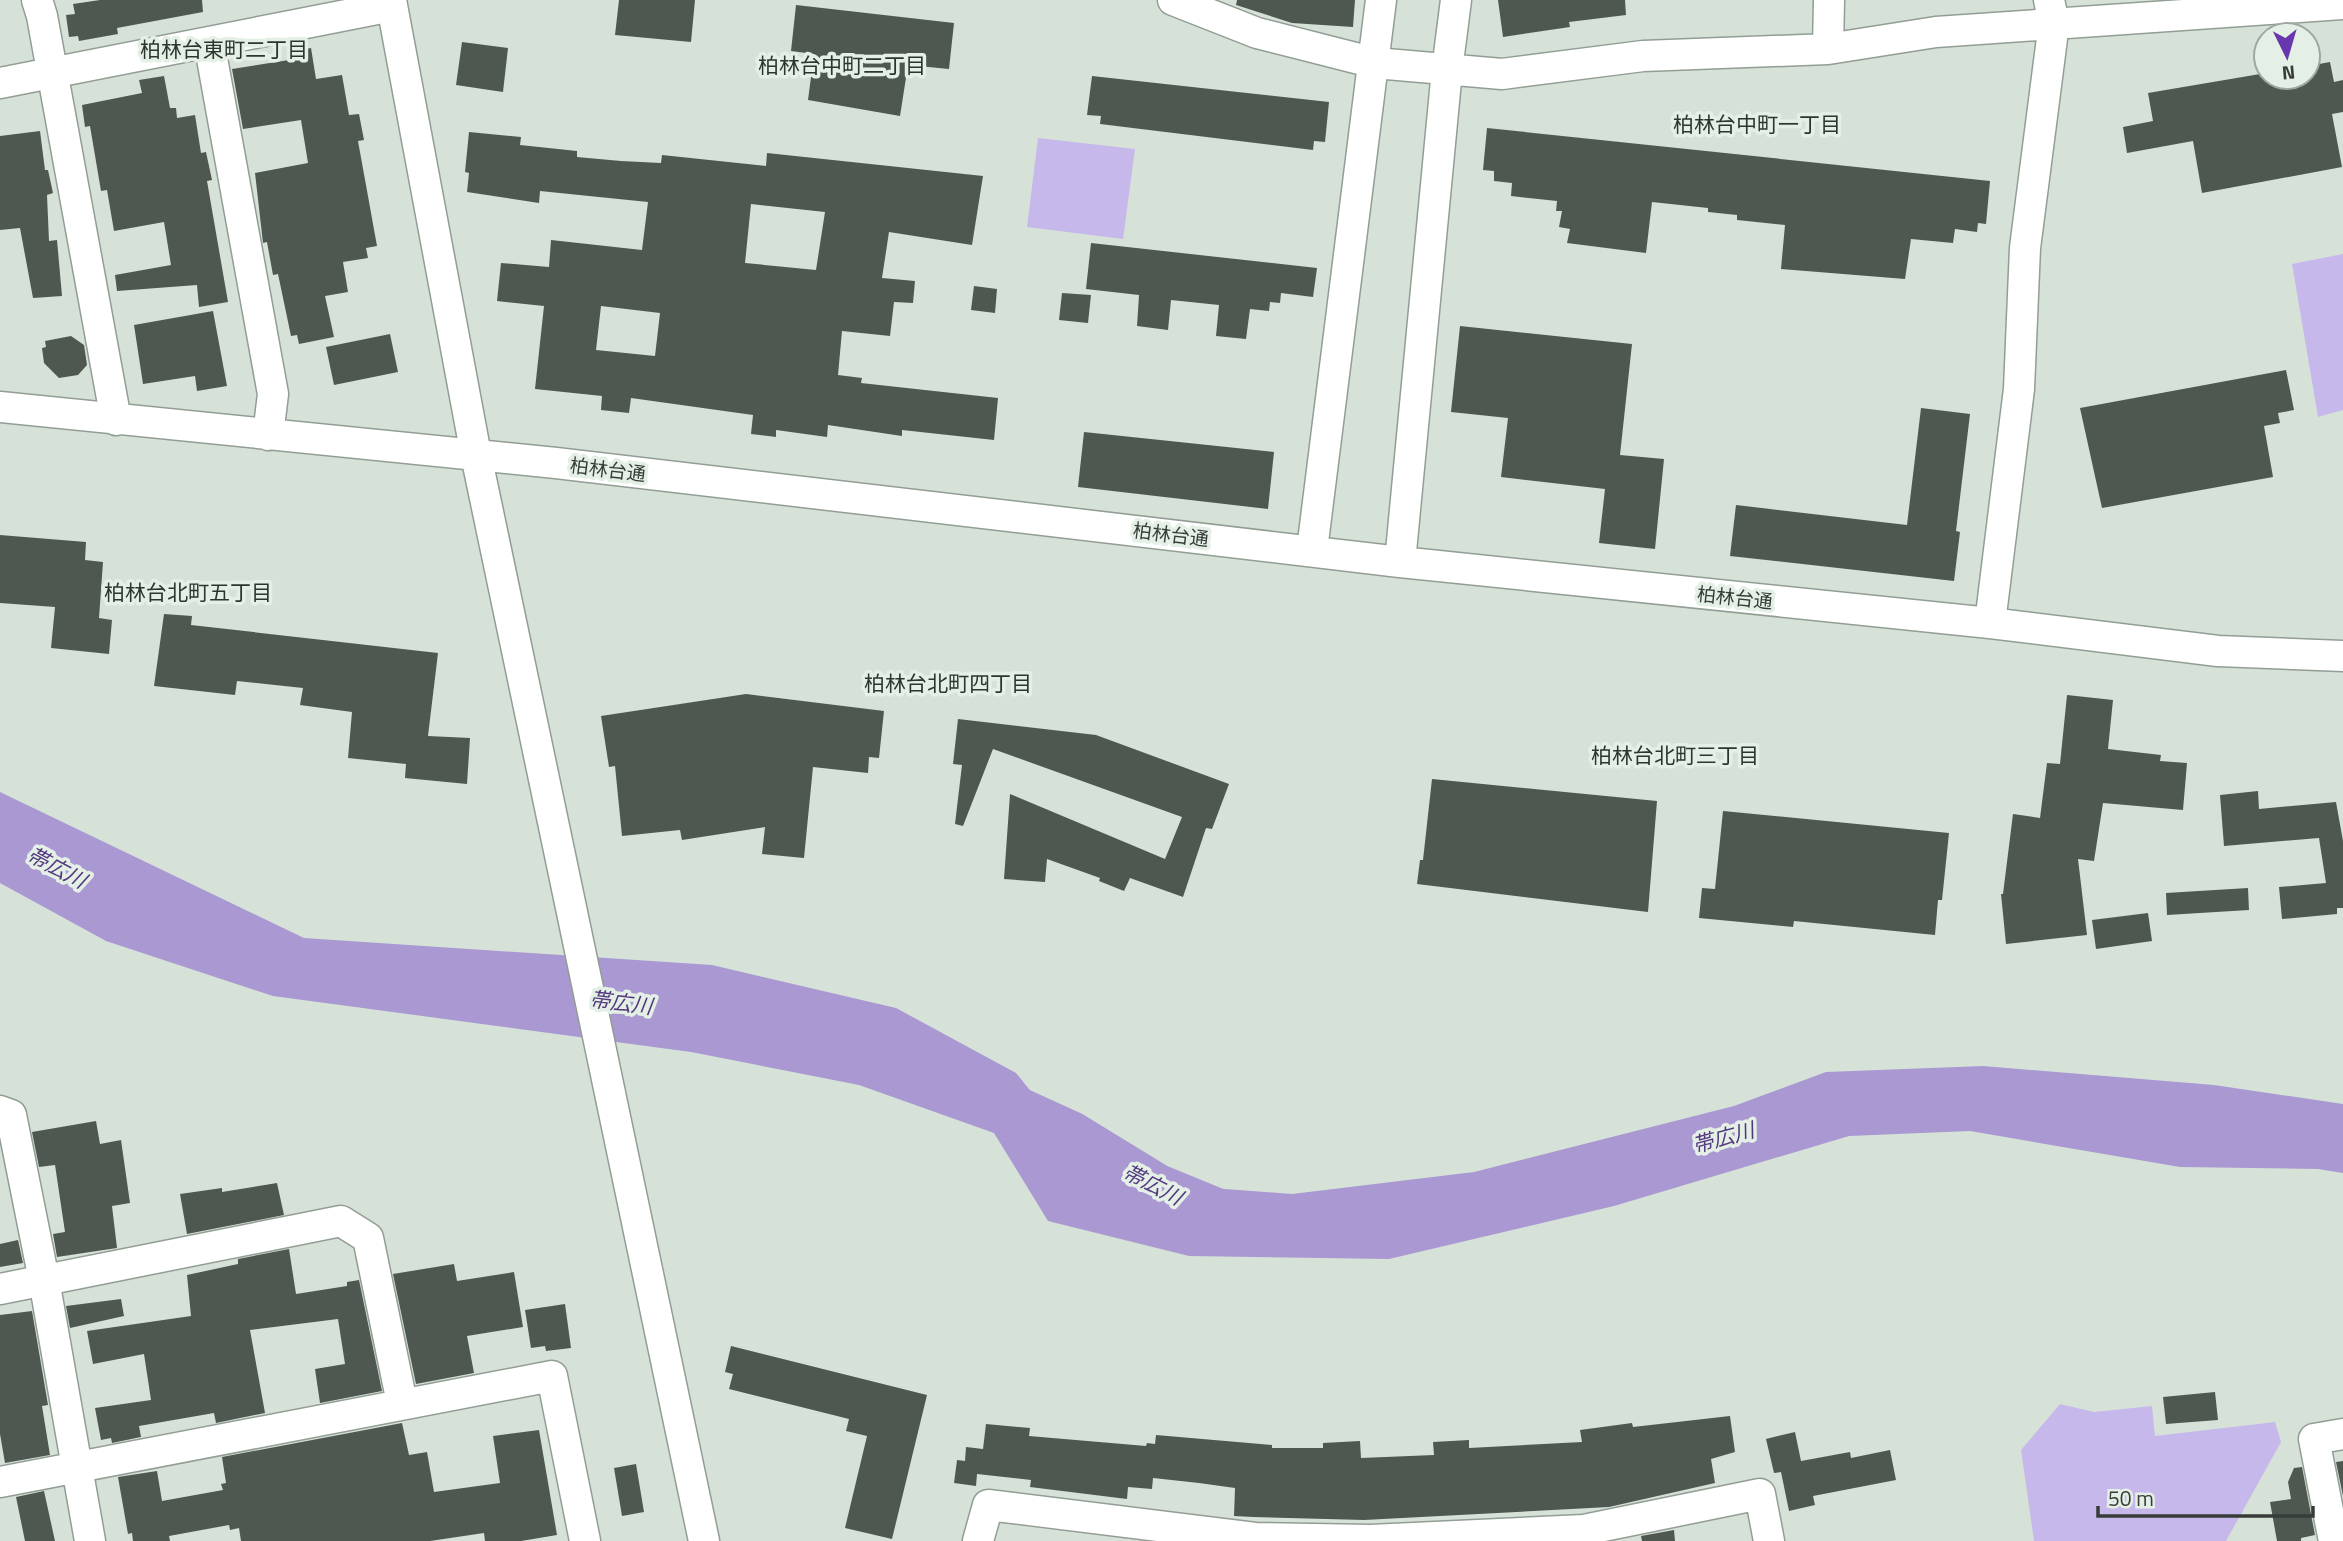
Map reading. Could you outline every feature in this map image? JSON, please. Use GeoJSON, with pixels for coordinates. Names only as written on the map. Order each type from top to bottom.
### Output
{"type":"FeatureCollection","features":[{"type":"Feature","properties":{"kind":"street"},"geometry":{"type":"LineString","coordinates":[[37,0],[53,72],[116,420]]}},
{"type":"Feature","properties":{"kind":"street"},"geometry":{"type":"LineString","coordinates":[[1173,0],[1257,33],[1375,63],[1502,74],[1643,56],[1828,49],[2051,12],[2343,4]]}},
{"type":"Feature","properties":{"kind":"street"},"geometry":{"type":"LineString","coordinates":[[1312,550],[1381,0]]}},
{"type":"Feature","properties":{"kind":"street"},"geometry":{"type":"LineString","coordinates":[[1400,562],[1456,0]]}},
{"type":"Feature","properties":{"kind":"street"},"geometry":{"type":"LineString","coordinates":[[1828,49],[1829,0]]}},
{"type":"Feature","properties":{"kind":"street"},"geometry":{"type":"LineString","coordinates":[[0,83],[392,3],[476,455],[704,1541]]}},
{"type":"Feature","properties":{"kind":"street"},"geometry":{"type":"LineString","coordinates":[[1990,623],[2019,389],[2025,248],[2051,12]]}},
{"type":"Feature","properties":{"kind":"street"},"geometry":{"type":"LineString","coordinates":[[209,42],[272,394],[268,435]]}},
{"type":"Feature","properties":{"kind":"street","name":"柏林台通"},"geometry":{"type":"LineString","coordinates":[[0,407],[476,455],[1400,562],[1990,623],[2218,652],[2343,656]]}},
{"type":"Feature","properties":{"kind":"street"},"geometry":{"type":"LineString","coordinates":[[0,1111],[11,1115],[44,1280],[90,1541]]}},
{"type":"Feature","properties":{"kind":"street"},"geometry":{"type":"LineString","coordinates":[[0,1289],[341,1221],[368,1238],[402,1403]]}},
{"type":"Feature","properties":{"kind":"street"},"geometry":{"type":"LineString","coordinates":[[0,1482],[552,1376],[585,1541]]}},
{"type":"Feature","properties":{"kind":"street"},"geometry":{"type":"LineString","coordinates":[[2334,1541],[2314,1439],[2343,1434]]}},
{"type":"Feature","properties":{"kind":"street"},"geometry":{"type":"LineString","coordinates":[[978,1541],[988,1505],[1255,1538],[1370,1540],[1584,1530],[1760,1494],[1769,1541]]}},
{"type":"Feature","properties":{"kind":"shaded area"},"geometry":{"type":"Polygon","coordinates":[[[1038,138],[1135,149],[1123,239],[1027,227],[1038,138]]]}},
{"type":"Feature","properties":{"kind":"shaded area"},"geometry":{"type":"Polygon","coordinates":[[[2343,254],[2343,410],[2318,417],[2292,264],[2343,254]]]}},
{"type":"Feature","properties":{"kind":"shaded area"},"geometry":{"type":"Polygon","coordinates":[[[2060,1404],[2094,1412],[2152,1406],[2155,1436],[2275,1422],[2281,1442],[2226,1541],[2034,1541],[2021,1450],[2060,1404]]]}},
{"type":"Feature","properties":{"kind":"water"},"geometry":{"type":"Polygon","coordinates":[[[0,792],[304,938],[712,965],[896,1008],[1016,1073],[1103,1180],[1292,1194],[1474,1172],[1734,1106],[1826,1072],[1983,1066],[2214,1085],[2343,1104],[2343,1173],[2318,1169],[2180,1167],[1970,1131],[1849,1136],[1614,1206],[1389,1259],[1189,1256],[1048,1221],[994,1133],[859,1085],[691,1052],[273,996],[106,941],[0,883],[0,792]]]}},
{"type":"Feature","properties":{"kind":"building"},"geometry":{"type":"Polygon","coordinates":[[[100,0],[202,0],[203,12],[117,28],[118,34],[79,41],[78,36],[69,37],[66,15],[75,14],[73,4],[100,0]]]}},
{"type":"Feature","properties":{"kind":"building"},"geometry":{"type":"Polygon","coordinates":[[[619,0],[695,0],[691,42],[615,35],[619,0]]]}},
{"type":"Feature","properties":{"kind":"building"},"geometry":{"type":"Polygon","coordinates":[[[1237,0],[1355,0],[1353,27],[1292,23],[1236,5],[1237,0]]]}},
{"type":"Feature","properties":{"kind":"building"},"geometry":{"type":"Polygon","coordinates":[[[1498,0],[1625,0],[1626,15],[1569,22],[1570,27],[1503,37],[1498,0]]]}},
{"type":"Feature","properties":{"kind":"building"},"geometry":{"type":"Polygon","coordinates":[[[796,5],[954,23],[949,69],[908,65],[900,116],[808,100],[814,54],[791,51],[796,5]]]}},
{"type":"Feature","properties":{"kind":"building"},"geometry":{"type":"Polygon","coordinates":[[[462,42],[508,48],[503,92],[456,85],[462,42]]]}},
{"type":"Feature","properties":{"kind":"building"},"geometry":{"type":"Polygon","coordinates":[[[311,48],[316,79],[342,75],[349,115],[359,114],[364,140],[358,141],[377,246],[366,248],[368,258],[343,262],[348,292],[325,296],[334,337],[299,344],[297,335],[291,336],[278,274],[273,275],[267,242],[263,243],[255,173],[308,163],[301,120],[243,129],[232,69],[289,60],[288,52],[311,48]]]}},
{"type":"Feature","properties":{"kind":"building"},"geometry":{"type":"Polygon","coordinates":[[[2330,62],[2334,82],[2343,80],[2343,112],[2332,114],[2342,167],[2202,193],[2193,141],[2127,153],[2123,127],[2153,121],[2148,93],[2252,75],[2252,91],[2322,91],[2322,63],[2330,62]]]}},
{"type":"Feature","properties":{"kind":"building"},"geometry":{"type":"Polygon","coordinates":[[[164,76],[170,108],[176,108],[177,118],[195,115],[201,153],[206,152],[212,180],[207,181],[228,302],[199,307],[197,285],[117,291],[115,275],[171,265],[164,222],[114,231],[107,190],[101,191],[90,126],[85,127],[82,105],[142,93],[139,80],[164,76]]]}},
{"type":"Feature","properties":{"kind":"building"},"geometry":{"type":"Polygon","coordinates":[[[1092,76],[1329,102],[1325,142],[1314,141],[1313,150],[1100,124],[1101,116],[1087,115],[1092,76]]]}},
{"type":"Feature","properties":{"kind":"building"},"geometry":{"type":"Polygon","coordinates":[[[1487,128],[1990,181],[1986,224],[1978,223],[1977,232],[1955,229],[1953,243],[1911,239],[1905,279],[1781,269],[1785,225],[1737,220],[1737,215],[1708,212],[1708,208],[1652,202],[1646,253],[1567,243],[1570,229],[1559,227],[1562,211],[1556,211],[1557,201],[1511,196],[1512,183],[1494,181],[1494,171],[1483,170],[1487,128]]]}},
{"type":"Feature","properties":{"kind":"building"},"geometry":{"type":"Polygon","coordinates":[[[40,131],[45,170],[48,170],[53,193],[47,195],[49,241],[57,240],[62,296],[33,298],[20,228],[0,230],[0,136],[40,131]]]}},
{"type":"Feature","properties":{"kind":"building"},"geometry":{"type":"Polygon","coordinates":[[[469,132],[521,137],[520,145],[577,151],[577,157],[621,161],[661,163],[662,155],[766,166],[767,153],[983,176],[972,245],[889,232],[882,278],[915,281],[913,303],[894,302],[890,336],[842,331],[838,375],[862,378],[861,383],[998,398],[994,440],[902,430],[902,436],[828,425],[827,437],[776,430],[776,437],[751,434],[753,415],[631,398],[629,413],[601,410],[602,396],[535,389],[544,306],[497,301],[501,263],[549,267],[551,240],[642,250],[648,202],[540,191],[539,203],[467,192],[469,173],[465,172],[469,132]],[[751,204],[745,263],[816,270],[825,212],[751,204]],[[601,306],[596,350],[655,356],[660,313],[601,306]]]}},
{"type":"Feature","properties":{"kind":"building"},"geometry":{"type":"Polygon","coordinates":[[[1091,243],[1317,268],[1313,297],[1281,293],[1280,303],[1270,302],[1269,311],[1250,309],[1246,339],[1216,336],[1219,305],[1171,300],[1168,330],[1137,326],[1139,295],[1086,289],[1091,243]]]}},
{"type":"Feature","properties":{"kind":"building"},"geometry":{"type":"Polygon","coordinates":[[[974,286],[997,289],[995,313],[971,310],[974,286]]]}},
{"type":"Feature","properties":{"kind":"building"},"geometry":{"type":"Polygon","coordinates":[[[1062,293],[1091,295],[1088,323],[1059,320],[1062,293]]]}},
{"type":"Feature","properties":{"kind":"building"},"geometry":{"type":"Polygon","coordinates":[[[213,311],[227,386],[197,391],[195,376],[143,384],[134,325],[213,311]]]}},
{"type":"Feature","properties":{"kind":"building"},"geometry":{"type":"Polygon","coordinates":[[[1460,326],[1632,344],[1620,455],[1664,459],[1655,549],[1599,543],[1605,489],[1501,477],[1508,418],[1451,412],[1460,326]]]}},
{"type":"Feature","properties":{"kind":"building"},"geometry":{"type":"Polygon","coordinates":[[[390,334],[398,372],[334,385],[326,347],[390,334]]]}},
{"type":"Feature","properties":{"kind":"building"},"geometry":{"type":"Polygon","coordinates":[[[71,336],[84,345],[87,365],[78,375],[59,378],[44,363],[42,348],[46,347],[45,341],[71,336]]]}},
{"type":"Feature","properties":{"kind":"building"},"geometry":{"type":"Polygon","coordinates":[[[2286,370],[2294,410],[2278,413],[2280,423],[2264,426],[2273,477],[2102,508],[2080,408],[2286,370]]]}},
{"type":"Feature","properties":{"kind":"building"},"geometry":{"type":"Polygon","coordinates":[[[1921,408],[1970,414],[1956,531],[1960,532],[1954,581],[1730,556],[1736,505],[1907,525],[1921,408]]]}},
{"type":"Feature","properties":{"kind":"building"},"geometry":{"type":"Polygon","coordinates":[[[1084,432],[1274,452],[1268,509],[1078,487],[1084,432]]]}},
{"type":"Feature","properties":{"kind":"building"},"geometry":{"type":"Polygon","coordinates":[[[0,535],[86,542],[85,560],[103,562],[99,618],[112,620],[109,654],[51,648],[55,607],[0,603],[0,535]]]}},
{"type":"Feature","properties":{"kind":"building"},"geometry":{"type":"Polygon","coordinates":[[[164,614],[192,616],[191,625],[438,653],[428,736],[470,738],[467,784],[405,778],[406,764],[348,758],[352,712],[300,705],[303,688],[237,681],[235,695],[154,686],[164,614]]]}},
{"type":"Feature","properties":{"kind":"building"},"geometry":{"type":"Polygon","coordinates":[[[746,694],[884,711],[879,758],[869,757],[868,773],[813,767],[804,858],[762,854],[765,827],[682,840],[680,830],[622,836],[615,766],[609,767],[601,716],[746,694]]]}},
{"type":"Feature","properties":{"kind":"building"},"geometry":{"type":"Polygon","coordinates":[[[2067,695],[2113,700],[2108,749],[2161,755],[2160,761],[2187,763],[2183,810],[2103,803],[2094,861],[2078,859],[2087,935],[2006,944],[2001,894],[2013,814],[2040,818],[2047,763],[2060,764],[2067,695]]]}},
{"type":"Feature","properties":{"kind":"building"},"geometry":{"type":"Polygon","coordinates":[[[958,719],[1096,735],[1229,784],[1212,829],[1206,828],[1183,897],[1130,878],[1124,891],[1099,881],[1100,878],[1047,859],[1045,882],[1004,879],[1010,794],[1165,859],[1182,817],[993,749],[963,826],[955,824],[962,765],[953,764],[958,719]]]}},
{"type":"Feature","properties":{"kind":"building"},"geometry":{"type":"Polygon","coordinates":[[[1432,779],[1657,801],[1648,912],[1417,884],[1420,860],[1423,860],[1432,779]]]}},
{"type":"Feature","properties":{"kind":"building"},"geometry":{"type":"Polygon","coordinates":[[[2258,791],[2259,809],[2336,802],[2343,841],[2343,908],[2337,908],[2337,914],[2282,919],[2279,887],[2326,883],[2319,838],[2224,846],[2220,795],[2258,791]]]}},
{"type":"Feature","properties":{"kind":"building"},"geometry":{"type":"Polygon","coordinates":[[[1723,811],[1949,833],[1942,900],[1938,900],[1935,935],[1794,921],[1793,927],[1699,918],[1702,888],[1715,889],[1723,811]]]}},
{"type":"Feature","properties":{"kind":"building"},"geometry":{"type":"Polygon","coordinates":[[[2248,888],[2249,910],[2167,915],[2166,893],[2248,888]]]}},
{"type":"Feature","properties":{"kind":"building"},"geometry":{"type":"Polygon","coordinates":[[[2148,913],[2152,941],[2096,949],[2092,920],[2148,913]]]}},
{"type":"Feature","properties":{"kind":"building"},"geometry":{"type":"Polygon","coordinates":[[[96,1121],[100,1144],[121,1140],[130,1203],[112,1206],[117,1248],[57,1257],[53,1234],[65,1232],[55,1165],[39,1167],[32,1132],[96,1121]]]}},
{"type":"Feature","properties":{"kind":"building"},"geometry":{"type":"Polygon","coordinates":[[[277,1183],[284,1215],[187,1234],[180,1194],[222,1188],[222,1192],[277,1183]]]}},
{"type":"Feature","properties":{"kind":"building"},"geometry":{"type":"Polygon","coordinates":[[[18,1240],[23,1263],[0,1267],[0,1244],[18,1240]]]}},
{"type":"Feature","properties":{"kind":"building"},"geometry":{"type":"Polygon","coordinates":[[[289,1249],[296,1294],[347,1286],[347,1282],[359,1280],[382,1391],[320,1403],[315,1369],[345,1364],[338,1319],[250,1330],[265,1413],[216,1423],[214,1413],[139,1426],[141,1437],[112,1443],[111,1438],[101,1440],[95,1408],[151,1400],[144,1354],[93,1364],[87,1331],[191,1316],[187,1275],[238,1264],[238,1259],[289,1249]]]}},
{"type":"Feature","properties":{"kind":"building"},"geometry":{"type":"Polygon","coordinates":[[[454,1264],[457,1281],[514,1272],[523,1327],[467,1336],[474,1373],[416,1384],[393,1274],[454,1264]]]}},
{"type":"Feature","properties":{"kind":"building"},"geometry":{"type":"Polygon","coordinates":[[[121,1299],[124,1316],[70,1328],[66,1306],[121,1299]]]}},
{"type":"Feature","properties":{"kind":"building"},"geometry":{"type":"Polygon","coordinates":[[[565,1304],[571,1348],[546,1351],[545,1346],[531,1348],[525,1310],[565,1304]]]}},
{"type":"Feature","properties":{"kind":"building"},"geometry":{"type":"Polygon","coordinates":[[[32,1311],[48,1405],[42,1406],[50,1455],[5,1463],[0,1434],[0,1315],[32,1311]]]}},
{"type":"Feature","properties":{"kind":"building"},"geometry":{"type":"Polygon","coordinates":[[[731,1346],[927,1395],[892,1539],[845,1528],[867,1436],[846,1431],[849,1419],[729,1389],[733,1374],[725,1372],[731,1346]]]}},
{"type":"Feature","properties":{"kind":"building"},"geometry":{"type":"Polygon","coordinates":[[[2215,1392],[2218,1420],[2166,1424],[2163,1397],[2215,1392]]]}},
{"type":"Feature","properties":{"kind":"building"},"geometry":{"type":"Polygon","coordinates":[[[1730,1416],[1735,1452],[1711,1459],[1715,1483],[1609,1507],[1364,1520],[1253,1517],[1234,1516],[1235,1488],[1199,1483],[1153,1478],[1152,1489],[1128,1487],[1127,1499],[1030,1487],[1031,1480],[977,1474],[976,1486],[954,1483],[957,1460],[965,1461],[966,1447],[983,1449],[986,1424],[1030,1428],[1029,1436],[1146,1446],[1147,1443],[1155,1444],[1156,1435],[1272,1445],[1272,1448],[1323,1448],[1323,1443],[1360,1441],[1361,1458],[1434,1455],[1433,1442],[1469,1440],[1469,1448],[1582,1442],[1580,1430],[1632,1423],[1633,1427],[1730,1416]]]}},
{"type":"Feature","properties":{"kind":"building"},"geometry":{"type":"Polygon","coordinates":[[[402,1423],[409,1455],[427,1452],[434,1492],[500,1483],[493,1436],[539,1430],[557,1535],[521,1541],[485,1541],[484,1533],[430,1541],[241,1541],[239,1528],[230,1530],[229,1525],[169,1536],[170,1541],[133,1541],[132,1533],[128,1534],[118,1477],[157,1471],[162,1501],[223,1490],[221,1484],[226,1483],[222,1457],[402,1423]]]}},
{"type":"Feature","properties":{"kind":"building"},"geometry":{"type":"Polygon","coordinates":[[[1795,1432],[1801,1461],[1850,1452],[1851,1458],[1890,1450],[1896,1480],[1813,1496],[1815,1505],[1789,1511],[1781,1472],[1774,1473],[1766,1439],[1795,1432]]]}},
{"type":"Feature","properties":{"kind":"building"},"geometry":{"type":"Polygon","coordinates":[[[2343,1461],[2343,1496],[2336,1462],[2343,1461]]]}},
{"type":"Feature","properties":{"kind":"building"},"geometry":{"type":"Polygon","coordinates":[[[636,1464],[644,1512],[622,1516],[614,1468],[636,1464]]]}},
{"type":"Feature","properties":{"kind":"building"},"geometry":{"type":"Polygon","coordinates":[[[2302,1467],[2315,1535],[2301,1538],[2301,1541],[2277,1541],[2270,1502],[2291,1499],[2288,1482],[2294,1468],[2302,1467]]]}},
{"type":"Feature","properties":{"kind":"building"},"geometry":{"type":"Polygon","coordinates":[[[44,1491],[55,1541],[25,1541],[16,1497],[44,1491]]]}},
{"type":"Feature","properties":{"kind":"building"},"geometry":{"type":"Polygon","coordinates":[[[1674,1530],[1675,1541],[1642,1541],[1641,1536],[1674,1530]]]}},
{"type":"Feature","properties":{"kind":"waterway","name":"帯広川"},"geometry":{"type":"LineString","coordinates":[[1002,1106],[1070,1137],[1155,1189],[1211,1212]]}},
{"type":"Feature","properties":{"kind":"district","name":"柏林台東町二丁目"},"geometry":{"type":"Point","coordinates":[224,49]}},
{"type":"Feature","properties":{"kind":"district","name":"柏林台中町二丁目"},"geometry":{"type":"Point","coordinates":[842,65]}},
{"type":"Feature","properties":{"kind":"district","name":"柏林台中町一丁目"},"geometry":{"type":"Point","coordinates":[1757,124]}},
{"type":"Feature","properties":{"kind":"district","name":"柏林台北町五丁目"},"geometry":{"type":"Point","coordinates":[188,592]}},
{"type":"Feature","properties":{"kind":"district","name":"柏林台北町四丁目"},"geometry":{"type":"Point","coordinates":[948,683]}},
{"type":"Feature","properties":{"kind":"district","name":"柏林台北町三丁目"},"geometry":{"type":"Point","coordinates":[1675,755]}}]}
